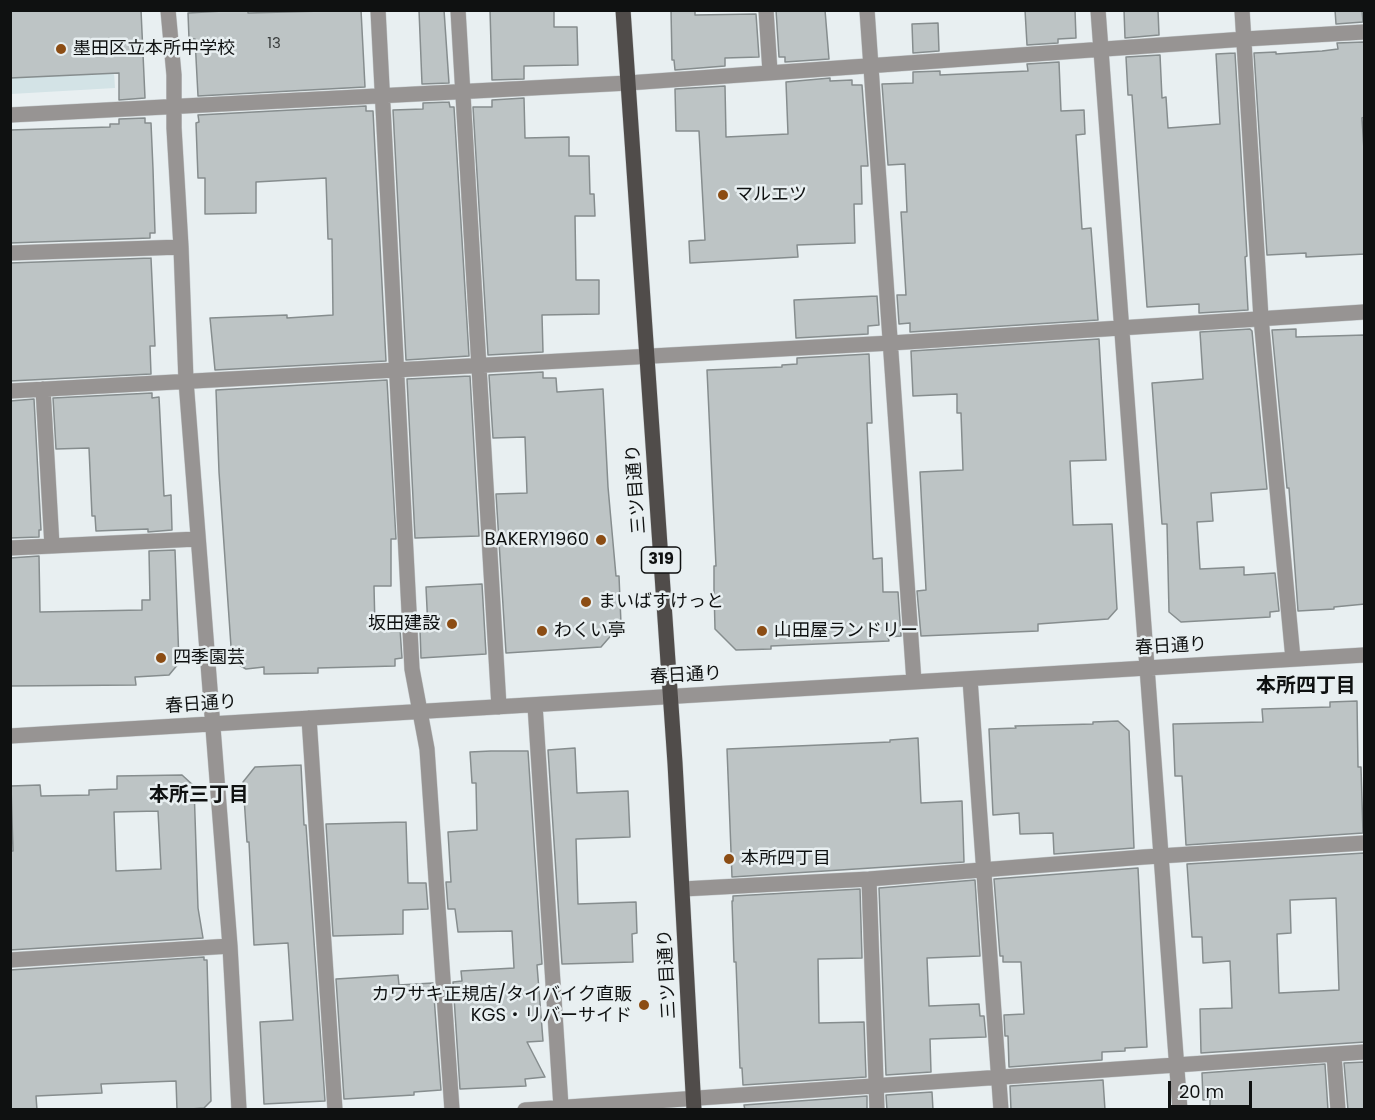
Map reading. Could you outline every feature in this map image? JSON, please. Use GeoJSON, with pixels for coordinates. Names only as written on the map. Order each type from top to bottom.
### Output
{"type":"FeatureCollection","features":[{"type":"Feature","properties":{"kind":"main road","name":"三ツ目通り"},"geometry":{"type":"LineString","coordinates":[[623,10],[683,890],[694,1104]]}},
{"type":"Feature","properties":{"kind":"street"},"geometry":{"type":"LineString","coordinates":[[168,10],[186,381],[197,539],[214,724],[239,1110]]}},
{"type":"Feature","properties":{"kind":"street"},"geometry":{"type":"LineString","coordinates":[[378,10],[412,669],[426,748],[452,1110]]}},
{"type":"Feature","properties":{"kind":"street"},"geometry":{"type":"LineString","coordinates":[[458,10],[499,707]]}},
{"type":"Feature","properties":{"kind":"street"},"geometry":{"type":"LineString","coordinates":[[766,10],[770,72]]}},
{"type":"Feature","properties":{"kind":"street"},"geometry":{"type":"LineString","coordinates":[[867,10],[914,682]]}},
{"type":"Feature","properties":{"kind":"street"},"geometry":{"type":"LineString","coordinates":[[1098,10],[1180,1110]]}},
{"type":"Feature","properties":{"kind":"street"},"geometry":{"type":"LineString","coordinates":[[1242,10],[1261,318],[1293,659]]}},
{"type":"Feature","properties":{"kind":"street"},"geometry":{"type":"LineString","coordinates":[[10,115],[628,83],[1365,32]]}},
{"type":"Feature","properties":{"kind":"street"},"geometry":{"type":"LineString","coordinates":[[10,253],[181,247]]}},
{"type":"Feature","properties":{"kind":"street"},"geometry":{"type":"LineString","coordinates":[[10,391],[891,343],[1365,312]]}},
{"type":"Feature","properties":{"kind":"street"},"geometry":{"type":"LineString","coordinates":[[43,389],[52,546]]}},
{"type":"Feature","properties":{"kind":"street"},"geometry":{"type":"LineString","coordinates":[[10,548],[197,539]]}},
{"type":"Feature","properties":{"kind":"street","name":"春日通り"},"geometry":{"type":"LineString","coordinates":[[10,736],[1365,655]]}},
{"type":"Feature","properties":{"kind":"street"},"geometry":{"type":"LineString","coordinates":[[970,679],[1001,1110]]}},
{"type":"Feature","properties":{"kind":"street"},"geometry":{"type":"LineString","coordinates":[[535,705],[561,1107]]}},
{"type":"Feature","properties":{"kind":"street"},"geometry":{"type":"LineString","coordinates":[[309,718],[335,1110]]}},
{"type":"Feature","properties":{"kind":"street"},"geometry":{"type":"LineString","coordinates":[[683,890],[869,879],[1365,843]]}},
{"type":"Feature","properties":{"kind":"street"},"geometry":{"type":"LineString","coordinates":[[869,879],[874,1084],[877,1110]]}},
{"type":"Feature","properties":{"kind":"street"},"geometry":{"type":"LineString","coordinates":[[10,960],[230,946]]}},
{"type":"Feature","properties":{"kind":"street"},"geometry":{"type":"LineString","coordinates":[[525,1110],[694,1104],[734,1096],[874,1084],[1365,1052]]}},
{"type":"Feature","properties":{"kind":"street"},"geometry":{"type":"LineString","coordinates":[[1334,1055],[1338,1110]]}},
{"type":"Feature","properties":{"kind":"shaded area","name":"墨田区立本所中学校"},"geometry":{"type":"Polygon","coordinates":[[[11,11],[110,11],[115,88],[11,94],[11,11]]]}},
{"type":"Feature","properties":{"kind":"building","name":"墨田区立本所中学校"},"geometry":{"type":"Polygon","coordinates":[[[10,10],[141,10],[145,98],[119,100],[119,73],[10,78],[10,10]]]}},
{"type":"Feature","properties":{"kind":"building"},"geometry":{"type":"Polygon","coordinates":[[[248,10],[248,13],[361,10],[365,87],[198,96],[195,39],[189,39],[188,13],[248,10]]]}},
{"type":"Feature","properties":{"kind":"building"},"geometry":{"type":"Polygon","coordinates":[[[419,10],[444,10],[449,83],[422,84],[419,10]]]}},
{"type":"Feature","properties":{"kind":"building"},"geometry":{"type":"Polygon","coordinates":[[[490,10],[554,10],[554,27],[577,27],[578,65],[524,66],[524,79],[492,80],[490,10]]]}},
{"type":"Feature","properties":{"kind":"building"},"geometry":{"type":"Polygon","coordinates":[[[671,10],[695,10],[695,15],[756,14],[759,57],[725,58],[725,66],[675,70],[674,60],[672,60],[671,10]]]}},
{"type":"Feature","properties":{"kind":"building"},"geometry":{"type":"Polygon","coordinates":[[[776,10],[825,10],[829,59],[785,62],[785,57],[779,57],[776,10]]]}},
{"type":"Feature","properties":{"kind":"building"},"geometry":{"type":"Polygon","coordinates":[[[1025,10],[1075,10],[1076,38],[1058,39],[1058,43],[1027,45],[1025,10]]]}},
{"type":"Feature","properties":{"kind":"building"},"geometry":{"type":"Polygon","coordinates":[[[1124,10],[1158,10],[1159,35],[1125,38],[1124,10]]]}},
{"type":"Feature","properties":{"kind":"building"},"geometry":{"type":"Polygon","coordinates":[[[1335,10],[1362,10],[1363,22],[1336,24],[1335,10]]]}},
{"type":"Feature","properties":{"kind":"building"},"geometry":{"type":"Polygon","coordinates":[[[938,23],[939,51],[913,53],[912,24],[938,23]]]}},
{"type":"Feature","properties":{"kind":"building"},"geometry":{"type":"Polygon","coordinates":[[[1364,42],[1365,117],[1362,118],[1365,166],[1365,254],[1306,257],[1306,253],[1267,255],[1254,53],[1322,51],[1338,49],[1337,43],[1364,42]]]}},
{"type":"Feature","properties":{"kind":"building"},"geometry":{"type":"Polygon","coordinates":[[[1235,53],[1248,310],[1199,313],[1199,304],[1147,307],[1132,95],[1128,95],[1126,57],[1160,55],[1162,98],[1166,97],[1168,128],[1220,124],[1216,54],[1235,53]]]}},
{"type":"Feature","properties":{"kind":"building"},"geometry":{"type":"Polygon","coordinates":[[[1059,62],[1061,111],[1084,110],[1085,134],[1076,135],[1082,229],[1091,228],[1098,320],[910,332],[910,323],[899,324],[897,295],[906,295],[901,212],[907,212],[905,164],[888,165],[882,84],[913,83],[913,72],[940,71],[940,75],[1028,71],[1027,64],[1059,62]]]}},
{"type":"Feature","properties":{"kind":"building"},"geometry":{"type":"Polygon","coordinates":[[[830,78],[830,81],[852,80],[852,85],[862,85],[868,166],[861,166],[862,204],[854,204],[855,243],[797,245],[798,257],[690,263],[689,241],[705,240],[699,131],[676,131],[675,89],[725,86],[726,137],[788,134],[786,82],[830,78]]]}},
{"type":"Feature","properties":{"kind":"building"},"geometry":{"type":"Polygon","coordinates":[[[524,98],[525,138],[569,137],[569,156],[589,156],[590,194],[594,194],[595,216],[575,216],[576,280],[599,280],[599,314],[542,315],[543,352],[488,355],[473,107],[492,107],[492,100],[524,98]]]}},
{"type":"Feature","properties":{"kind":"building"},"geometry":{"type":"Polygon","coordinates":[[[449,102],[450,107],[454,107],[469,356],[406,360],[393,110],[423,109],[423,103],[449,102]]]}},
{"type":"Feature","properties":{"kind":"building"},"geometry":{"type":"Polygon","coordinates":[[[366,106],[366,111],[373,111],[386,361],[215,370],[210,318],[287,315],[287,318],[333,315],[332,239],[328,239],[326,178],[256,182],[256,213],[205,214],[205,178],[198,178],[196,123],[199,122],[198,115],[366,106]]]}},
{"type":"Feature","properties":{"kind":"building"},"geometry":{"type":"Polygon","coordinates":[[[145,118],[145,123],[151,123],[153,169],[155,233],[150,233],[150,238],[10,243],[10,130],[110,127],[110,124],[119,124],[119,119],[145,118]]]}},
{"type":"Feature","properties":{"kind":"building"},"geometry":{"type":"Polygon","coordinates":[[[151,258],[155,346],[150,346],[151,374],[10,381],[10,263],[151,258]]]}},
{"type":"Feature","properties":{"kind":"building"},"geometry":{"type":"Polygon","coordinates":[[[877,296],[879,325],[868,326],[868,334],[796,338],[794,300],[877,296]]]}},
{"type":"Feature","properties":{"kind":"building"},"geometry":{"type":"Polygon","coordinates":[[[1250,329],[1267,489],[1211,493],[1213,521],[1197,522],[1200,569],[1244,567],[1244,575],[1275,573],[1279,611],[1270,612],[1270,617],[1181,622],[1169,612],[1167,524],[1162,524],[1152,383],[1203,379],[1200,332],[1250,329]]]}},
{"type":"Feature","properties":{"kind":"building"},"geometry":{"type":"Polygon","coordinates":[[[1296,329],[1296,337],[1365,335],[1365,604],[1298,611],[1289,488],[1287,488],[1272,330],[1296,329]]]}},
{"type":"Feature","properties":{"kind":"building"},"geometry":{"type":"Polygon","coordinates":[[[1099,339],[1106,460],[1070,461],[1073,525],[1112,524],[1117,609],[1108,619],[1038,624],[1038,631],[921,636],[917,591],[926,590],[920,472],[963,470],[961,413],[957,413],[957,394],[913,396],[911,351],[1099,339]]]}},
{"type":"Feature","properties":{"kind":"building"},"geometry":{"type":"Polygon","coordinates":[[[869,354],[872,423],[867,423],[873,559],[882,558],[883,592],[898,592],[901,636],[888,637],[889,641],[771,646],[771,649],[736,650],[715,629],[714,566],[716,566],[707,370],[782,367],[782,365],[797,364],[797,358],[869,354]]]}},
{"type":"Feature","properties":{"kind":"building"},"geometry":{"type":"Polygon","coordinates":[[[543,372],[543,378],[556,378],[557,392],[603,389],[608,487],[616,576],[619,576],[621,624],[601,647],[506,653],[496,494],[527,493],[525,437],[493,438],[489,375],[543,372]]]}},
{"type":"Feature","properties":{"kind":"building"},"geometry":{"type":"Polygon","coordinates":[[[470,376],[479,536],[415,538],[407,379],[470,376]]]}},
{"type":"Feature","properties":{"kind":"building"},"geometry":{"type":"Polygon","coordinates":[[[387,380],[396,539],[391,539],[391,586],[374,586],[375,629],[400,629],[402,658],[395,659],[395,666],[318,668],[318,673],[264,674],[264,667],[246,669],[232,661],[219,472],[216,390],[387,380]]]}},
{"type":"Feature","properties":{"kind":"building"},"geometry":{"type":"Polygon","coordinates":[[[152,393],[152,398],[159,397],[164,496],[171,495],[172,530],[96,531],[95,516],[92,516],[89,448],[56,449],[53,398],[152,393]]]}},
{"type":"Feature","properties":{"kind":"building"},"geometry":{"type":"Polygon","coordinates":[[[34,399],[41,530],[39,530],[39,537],[10,538],[10,401],[34,399]]]}},
{"type":"Feature","properties":{"kind":"building"},"geometry":{"type":"Polygon","coordinates":[[[175,550],[179,663],[169,675],[135,677],[136,685],[10,686],[10,558],[39,556],[40,612],[142,610],[142,600],[150,600],[149,551],[175,550]]]}},
{"type":"Feature","properties":{"kind":"building"},"geometry":{"type":"Polygon","coordinates":[[[482,584],[486,654],[421,658],[420,629],[428,629],[426,587],[482,584]]]}},
{"type":"Feature","properties":{"kind":"building"},"geometry":{"type":"Polygon","coordinates":[[[1357,701],[1358,767],[1361,767],[1363,833],[1186,845],[1182,776],[1175,776],[1173,724],[1263,722],[1262,709],[1330,707],[1330,702],[1357,701]]]}},
{"type":"Feature","properties":{"kind":"building"},"geometry":{"type":"Polygon","coordinates":[[[1118,721],[1129,731],[1134,848],[1054,854],[1053,833],[1020,834],[1019,813],[993,815],[989,729],[1118,721]]]}},
{"type":"Feature","properties":{"kind":"building"},"geometry":{"type":"Polygon","coordinates":[[[918,738],[921,803],[962,801],[964,862],[732,877],[727,749],[890,742],[890,740],[918,738]]]}},
{"type":"Feature","properties":{"kind":"building"},"geometry":{"type":"Polygon","coordinates":[[[575,748],[577,793],[628,791],[630,837],[576,839],[578,904],[636,902],[637,933],[632,934],[633,962],[562,964],[548,750],[575,748]]]}},
{"type":"Feature","properties":{"kind":"building"},"geometry":{"type":"Polygon","coordinates":[[[528,751],[542,964],[537,965],[543,1041],[527,1042],[545,1077],[525,1079],[526,1086],[460,1089],[453,982],[462,981],[461,971],[514,968],[512,931],[458,932],[455,909],[448,909],[446,882],[451,882],[448,832],[477,830],[476,783],[472,783],[470,752],[528,751]]]}},
{"type":"Feature","properties":{"kind":"building"},"geometry":{"type":"Polygon","coordinates":[[[301,765],[325,1101],[264,1104],[260,1022],[293,1020],[288,943],[254,945],[249,842],[247,842],[243,782],[255,767],[301,765]]]}},
{"type":"Feature","properties":{"kind":"building"},"geometry":{"type":"Polygon","coordinates":[[[182,775],[194,786],[198,908],[203,938],[10,950],[10,851],[13,851],[11,786],[40,785],[41,796],[89,795],[89,790],[117,789],[117,776],[182,775]],[[158,811],[114,812],[116,871],[161,869],[158,811]]]}},
{"type":"Feature","properties":{"kind":"building"},"geometry":{"type":"Polygon","coordinates":[[[406,822],[408,883],[426,883],[428,909],[403,910],[403,934],[333,936],[326,824],[406,822]]]}},
{"type":"Feature","properties":{"kind":"building"},"geometry":{"type":"Polygon","coordinates":[[[1364,853],[1365,1042],[1201,1053],[1200,1009],[1232,1008],[1230,961],[1203,963],[1202,937],[1192,937],[1187,864],[1364,853]],[[1336,898],[1290,900],[1291,933],[1277,934],[1279,993],[1339,990],[1336,898]]]}},
{"type":"Feature","properties":{"kind":"building"},"geometry":{"type":"Polygon","coordinates":[[[1138,868],[1147,1047],[1102,1052],[1102,1060],[1009,1067],[1008,1036],[1005,1036],[1004,1015],[1024,1014],[1021,962],[1003,962],[1003,956],[1000,956],[994,879],[1138,868]]]}},
{"type":"Feature","properties":{"kind":"building"},"geometry":{"type":"Polygon","coordinates":[[[975,880],[980,956],[927,958],[929,1006],[979,1004],[980,1016],[984,1016],[986,1037],[930,1039],[931,1072],[886,1075],[879,888],[975,880]]]}},
{"type":"Feature","properties":{"kind":"building"},"geometry":{"type":"Polygon","coordinates":[[[860,889],[862,958],[818,959],[819,1023],[864,1022],[866,1077],[743,1085],[742,1068],[740,1068],[736,962],[734,962],[733,896],[860,889]]]}},
{"type":"Feature","properties":{"kind":"building"},"geometry":{"type":"Polygon","coordinates":[[[204,957],[204,960],[207,960],[211,1101],[204,1108],[177,1110],[176,1081],[101,1084],[102,1093],[36,1096],[37,1110],[10,1110],[10,970],[204,957]]]}},
{"type":"Feature","properties":{"kind":"building"},"geometry":{"type":"Polygon","coordinates":[[[398,975],[399,985],[433,983],[441,1090],[414,1092],[414,1095],[344,1099],[336,979],[398,975]]]}},
{"type":"Feature","properties":{"kind":"building"},"geometry":{"type":"Polygon","coordinates":[[[1365,1062],[1365,1110],[1348,1110],[1344,1063],[1365,1062]]]}},
{"type":"Feature","properties":{"kind":"building"},"geometry":{"type":"Polygon","coordinates":[[[1325,1064],[1328,1110],[1210,1110],[1210,1099],[1203,1100],[1202,1073],[1325,1064]]]}},
{"type":"Feature","properties":{"kind":"building"},"geometry":{"type":"Polygon","coordinates":[[[1103,1080],[1105,1110],[1011,1110],[1010,1086],[1103,1080]]]}},
{"type":"Feature","properties":{"kind":"building"},"geometry":{"type":"Polygon","coordinates":[[[932,1092],[933,1110],[887,1110],[886,1095],[932,1092]]]}},
{"type":"Feature","properties":{"kind":"building"},"geometry":{"type":"Polygon","coordinates":[[[867,1096],[867,1110],[745,1110],[744,1105],[867,1096]]]}},
{"type":"Feature","properties":{"kind":"place","name":"墨田区立本所中学校"},"geometry":{"type":"Point","coordinates":[61,49]}},
{"type":"Feature","properties":{"kind":"place","name":"マルエツ"},"geometry":{"type":"Point","coordinates":[723,195]}},
{"type":"Feature","properties":{"kind":"place","name":"BAKERY1960"},"geometry":{"type":"Point","coordinates":[601,540]}},
{"type":"Feature","properties":{"kind":"place","name":"まいばすけっと"},"geometry":{"type":"Point","coordinates":[586,602]}},
{"type":"Feature","properties":{"kind":"place","name":"坂田建設"},"geometry":{"type":"Point","coordinates":[452,624]}},
{"type":"Feature","properties":{"kind":"place","name":"わくい亭"},"geometry":{"type":"Point","coordinates":[542,631]}},
{"type":"Feature","properties":{"kind":"place","name":"山田屋ランドリー"},"geometry":{"type":"Point","coordinates":[762,631]}},
{"type":"Feature","properties":{"kind":"place","name":"四季園芸"},"geometry":{"type":"Point","coordinates":[161,658]}},
{"type":"Feature","properties":{"kind":"place","name":"本所四丁目"},"geometry":{"type":"Point","coordinates":[729,859]}},
{"type":"Feature","properties":{"kind":"place","name":"カワサキ正規店/タイバイク直販 KGS・リバーサイド"},"geometry":{"type":"Point","coordinates":[644,1005]}},
{"type":"Feature","properties":{"kind":"district","name":"本所四丁目"},"geometry":{"type":"Point","coordinates":[1306,687]}},
{"type":"Feature","properties":{"kind":"district","name":"本所三丁目"},"geometry":{"type":"Point","coordinates":[199,796]}}]}
